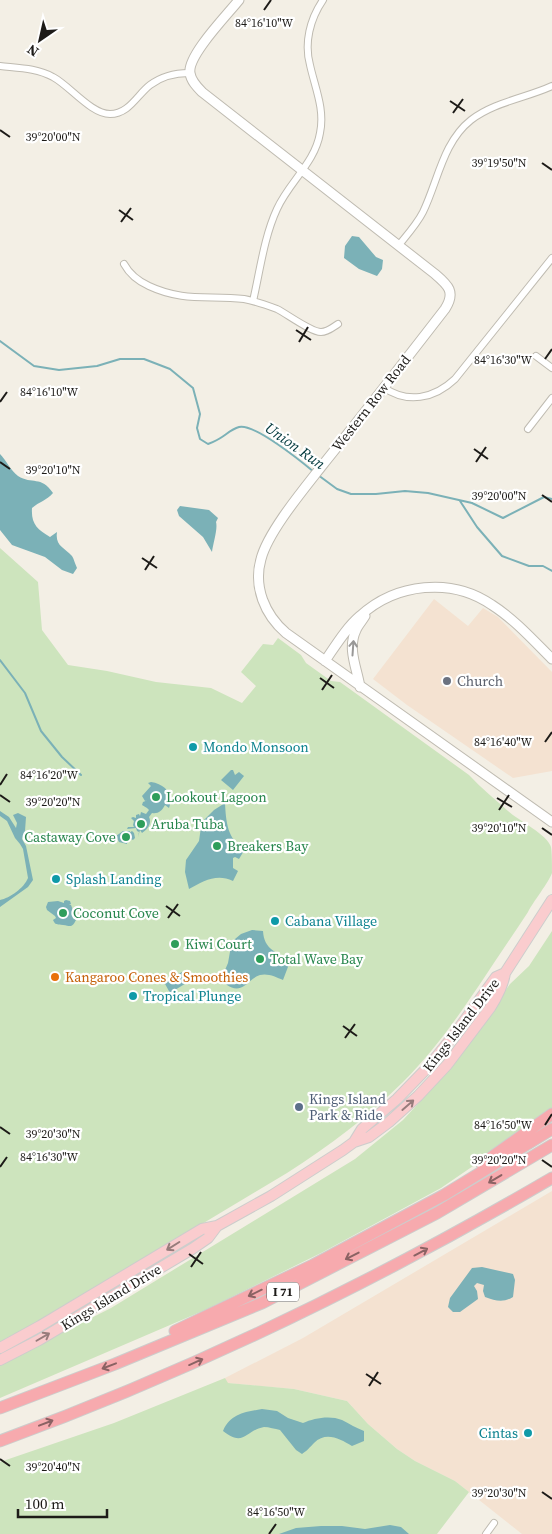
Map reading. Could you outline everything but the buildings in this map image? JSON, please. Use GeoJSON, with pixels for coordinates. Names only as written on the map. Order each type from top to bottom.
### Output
{"type":"FeatureCollection","features":[{"type":"Feature","properties":{"kind":"highway"},"geometry":{"type":"LineString","coordinates":[[444,1195],[459,1180],[552,1114]]}},
{"type":"Feature","properties":{"kind":"highway"},"geometry":{"type":"LineString","coordinates":[[140,1353],[159,1338],[313,1264],[444,1195],[552,1130]]}},
{"type":"Feature","properties":{"kind":"highway","name":"I 71"},"geometry":{"type":"LineString","coordinates":[[0,1408],[140,1353],[271,1298],[437,1213],[552,1145]]}},
{"type":"Feature","properties":{"kind":"highway","name":"I 71"},"geometry":{"type":"LineString","coordinates":[[0,1441],[150,1381],[292,1318],[448,1238],[552,1178]]}},
{"type":"Feature","properties":{"kind":"main road","name":"Kings Island Drive"},"geometry":{"type":"LineString","coordinates":[[0,1348],[89,1298],[202,1229],[217,1226],[301,1178],[354,1142],[362,1130],[397,1099],[429,1066],[496,977],[505,973],[552,900]]}},
{"type":"Feature","properties":{"kind":"main road","name":"Kings Island Drive"},"geometry":{"type":"LineString","coordinates":[[0,1360],[47,1335],[192,1249],[208,1238],[217,1226]]}},
{"type":"Feature","properties":{"kind":"street"},"geometry":{"type":"LineString","coordinates":[[0,66],[45,73],[99,112],[108,114],[118,113],[155,81],[167,76],[190,73],[191,63],[197,52],[238,0]]}},
{"type":"Feature","properties":{"kind":"street"},"geometry":{"type":"LineString","coordinates":[[253,301],[273,220],[284,195],[314,154],[320,133],[321,107],[309,64],[308,41],[314,15],[323,0]]}},
{"type":"Feature","properties":{"kind":"street","name":"Western Row Road"},"geometry":{"type":"LineString","coordinates":[[190,73],[194,83],[202,92],[445,282],[451,296],[445,309],[321,467],[276,529],[263,552],[259,566],[259,587],[262,598],[277,626],[552,822]]}},
{"type":"Feature","properties":{"kind":"street"},"geometry":{"type":"LineString","coordinates":[[398,246],[419,219],[451,145],[464,127],[486,111],[552,86]]}},
{"type":"Feature","properties":{"kind":"street"},"geometry":{"type":"LineString","coordinates":[[383,387],[399,396],[410,398],[421,398],[446,388],[552,258]]}},
{"type":"Feature","properties":{"kind":"street"},"geometry":{"type":"LineString","coordinates":[[124,264],[128,272],[135,278],[171,295],[253,301],[275,309],[318,332],[327,331],[338,324]]}},
{"type":"Feature","properties":{"kind":"street"},"geometry":{"type":"LineString","coordinates":[[536,356],[552,368]]}},
{"type":"Feature","properties":{"kind":"street"},"geometry":{"type":"LineString","coordinates":[[528,428],[551,402]]}},
{"type":"Feature","properties":{"kind":"street"},"geometry":{"type":"LineString","coordinates":[[325,661],[352,624],[366,611],[395,594],[428,587],[442,587],[462,591],[490,603],[506,615],[552,659]]}},
{"type":"Feature","properties":{"kind":"street"},"geometry":{"type":"LineString","coordinates":[[360,686],[352,656],[356,630],[366,611]]}},
{"type":"Feature","properties":{"kind":"street"},"geometry":{"type":"LineString","coordinates":[[486,1534],[494,1523]]}},
{"type":"Feature","properties":{"kind":"shaded area"},"geometry":{"type":"Polygon","coordinates":[[[434,599],[468,626],[483,608],[498,617],[552,672],[552,771],[513,778],[407,705],[373,679],[434,599]]]}},
{"type":"Feature","properties":{"kind":"shaded area"},"geometry":{"type":"Polygon","coordinates":[[[552,1191],[552,1534],[522,1534],[455,1481],[415,1461],[397,1449],[368,1424],[347,1401],[294,1389],[227,1383],[225,1378],[303,1338],[552,1191]]]}},
{"type":"Feature","properties":{"kind":"green space"},"geometry":{"type":"Polygon","coordinates":[[[0,548],[38,582],[42,630],[68,665],[107,671],[156,682],[211,688],[242,703],[256,686],[241,672],[263,644],[273,645],[278,638],[301,655],[306,663],[331,681],[340,682],[469,775],[508,811],[549,842],[552,856],[552,873],[473,995],[445,1033],[415,1070],[362,1119],[318,1153],[287,1173],[47,1317],[0,1342],[0,548]]]}},
{"type":"Feature","properties":{"kind":"green space"},"geometry":{"type":"Polygon","coordinates":[[[552,931],[552,1112],[441,1188],[321,1253],[205,1310],[0,1398],[0,1364],[111,1308],[355,1159],[403,1120],[450,1069],[510,984],[529,966],[552,931]]]}},
{"type":"Feature","properties":{"kind":"green space"},"geometry":{"type":"Polygon","coordinates":[[[225,1378],[228,1383],[294,1389],[347,1401],[368,1424],[397,1449],[415,1461],[455,1481],[469,1492],[437,1534],[0,1534],[0,1462],[114,1423],[225,1378]]]}},
{"type":"Feature","properties":{"kind":"water"},"geometry":{"type":"Polygon","coordinates":[[[352,236],[359,237],[376,257],[383,260],[382,269],[377,276],[359,269],[344,258],[345,246],[352,236]]]}},
{"type":"Feature","properties":{"kind":"water"},"geometry":{"type":"Polygon","coordinates":[[[0,454],[18,476],[23,479],[40,482],[49,487],[53,493],[32,508],[33,518],[38,529],[50,537],[57,532],[57,540],[72,556],[77,568],[73,574],[62,570],[45,557],[12,545],[0,530],[0,454]]]}},
{"type":"Feature","properties":{"kind":"water"},"geometry":{"type":"Polygon","coordinates":[[[180,506],[209,510],[218,518],[212,552],[203,537],[179,516],[177,510],[180,506]]]}},
{"type":"Feature","properties":{"kind":"water"},"geometry":{"type":"Polygon","coordinates":[[[233,770],[235,775],[239,772],[244,776],[233,790],[221,780],[233,770]]]}},
{"type":"Feature","properties":{"kind":"water","name":"Lookout Lagoon"},"geometry":{"type":"Polygon","coordinates":[[[151,782],[167,790],[170,798],[169,808],[165,805],[160,812],[152,813],[149,817],[149,826],[142,833],[140,830],[138,837],[139,832],[136,828],[127,829],[128,827],[134,827],[134,821],[131,818],[136,818],[136,815],[139,814],[140,816],[141,812],[146,814],[149,810],[142,805],[143,802],[148,800],[145,801],[142,796],[151,786],[148,783],[151,782]]]}},
{"type":"Feature","properties":{"kind":"water","name":"Breakers Bay"},"geometry":{"type":"Polygon","coordinates":[[[225,803],[227,823],[231,835],[234,841],[245,849],[239,859],[233,858],[233,868],[238,871],[233,881],[216,878],[189,889],[185,872],[186,860],[199,841],[204,820],[225,803]]]}},
{"type":"Feature","properties":{"kind":"water"},"geometry":{"type":"Polygon","coordinates":[[[0,811],[9,817],[16,828],[17,823],[13,815],[18,813],[26,817],[25,831],[22,839],[26,846],[33,880],[28,887],[0,907],[0,900],[16,892],[28,878],[23,849],[7,821],[0,816],[0,811]]]}},
{"type":"Feature","properties":{"kind":"water","name":"Castaway Cove"},"geometry":{"type":"Polygon","coordinates":[[[123,831],[130,831],[129,833],[132,831],[135,838],[131,839],[127,844],[119,842],[116,836],[123,831]]]}},
{"type":"Feature","properties":{"kind":"water","name":"Coconut Cove"},"geometry":{"type":"Polygon","coordinates":[[[66,900],[70,901],[71,904],[69,904],[74,913],[73,918],[76,920],[71,926],[56,924],[53,920],[56,918],[55,916],[46,907],[48,902],[58,901],[64,903],[66,900]]]}},
{"type":"Feature","properties":{"kind":"water","name":"Total Wave Bay"},"geometry":{"type":"Polygon","coordinates":[[[252,930],[263,931],[266,942],[272,950],[291,959],[283,980],[272,976],[260,975],[241,988],[231,987],[225,983],[222,977],[228,963],[231,946],[241,934],[252,930]]]}},
{"type":"Feature","properties":{"kind":"water"},"geometry":{"type":"Polygon","coordinates":[[[182,972],[188,982],[170,993],[164,982],[182,972]]]}},
{"type":"Feature","properties":{"kind":"water"},"geometry":{"type":"Polygon","coordinates":[[[482,1267],[513,1274],[515,1280],[513,1297],[499,1301],[485,1297],[484,1285],[477,1283],[474,1286],[478,1299],[460,1312],[453,1312],[448,1307],[450,1298],[472,1268],[482,1267]]]}},
{"type":"Feature","properties":{"kind":"water"},"geometry":{"type":"Polygon","coordinates":[[[262,1409],[277,1411],[288,1418],[303,1423],[322,1418],[337,1418],[364,1431],[364,1441],[352,1446],[333,1437],[323,1437],[302,1454],[296,1450],[280,1430],[264,1427],[240,1438],[230,1436],[223,1431],[230,1420],[240,1414],[262,1409]]]}},
{"type":"Feature","properties":{"kind":"water"},"geometry":{"type":"Polygon","coordinates":[[[390,1525],[401,1527],[409,1534],[279,1534],[296,1528],[342,1526],[365,1529],[390,1525]]]}},
{"type":"Feature","properties":{"kind":"waterway","name":"Union Run"},"geometry":{"type":"LineString","coordinates":[[0,341],[34,366],[59,370],[97,366],[120,359],[144,359],[170,369],[193,388],[200,414],[197,428],[200,439],[208,444],[230,431],[239,427],[246,427],[278,444],[314,472]]}},
{"type":"Feature","properties":{"kind":"waterway","name":"Union Run"},"geometry":{"type":"LineString","coordinates":[[318,475],[337,489],[351,494],[405,491],[428,493],[472,503],[503,518],[544,497],[552,499]]}},
{"type":"Feature","properties":{"kind":"waterway","name":"Union Run"},"geometry":{"type":"LineString","coordinates":[[460,501],[477,527],[502,556],[529,566],[543,566],[552,571]]}},
{"type":"Feature","properties":{"kind":"waterway","name":"Union Run"},"geometry":{"type":"LineString","coordinates":[[0,660],[25,693],[41,731],[62,757],[81,775]]}},
{"type":"Feature","properties":{"kind":"place","name":"Church"},"geometry":{"type":"Point","coordinates":[447,681]}},
{"type":"Feature","properties":{"kind":"place","name":"Mondo Monsoon"},"geometry":{"type":"Point","coordinates":[193,747]}},
{"type":"Feature","properties":{"kind":"place","name":"Lookout Lagoon"},"geometry":{"type":"Point","coordinates":[156,797]}},
{"type":"Feature","properties":{"kind":"place","name":"Aruba Tuba"},"geometry":{"type":"Point","coordinates":[141,824]}},
{"type":"Feature","properties":{"kind":"place","name":"Castaway Cove"},"geometry":{"type":"Point","coordinates":[126,837]}},
{"type":"Feature","properties":{"kind":"place","name":"Breakers Bay"},"geometry":{"type":"Point","coordinates":[217,846]}},
{"type":"Feature","properties":{"kind":"place","name":"Splash Landing"},"geometry":{"type":"Point","coordinates":[56,879]}},
{"type":"Feature","properties":{"kind":"place","name":"Coconut Cove"},"geometry":{"type":"Point","coordinates":[63,913]}},
{"type":"Feature","properties":{"kind":"place","name":"Cabana Village"},"geometry":{"type":"Point","coordinates":[275,921]}},
{"type":"Feature","properties":{"kind":"place","name":"Kiwi Court"},"geometry":{"type":"Point","coordinates":[175,944]}},
{"type":"Feature","properties":{"kind":"place","name":"Total Wave Bay"},"geometry":{"type":"Point","coordinates":[260,959]}},
{"type":"Feature","properties":{"kind":"place","name":"Kangaroo Cones & Smoothies"},"geometry":{"type":"Point","coordinates":[55,977]}},
{"type":"Feature","properties":{"kind":"place","name":"Tropical Plunge"},"geometry":{"type":"Point","coordinates":[133,996]}},
{"type":"Feature","properties":{"kind":"place","name":"Kings Island Park & Ride"},"geometry":{"type":"Point","coordinates":[299,1107]}},
{"type":"Feature","properties":{"kind":"place","name":"Cintas"},"geometry":{"type":"Point","coordinates":[528,1433]}}]}
